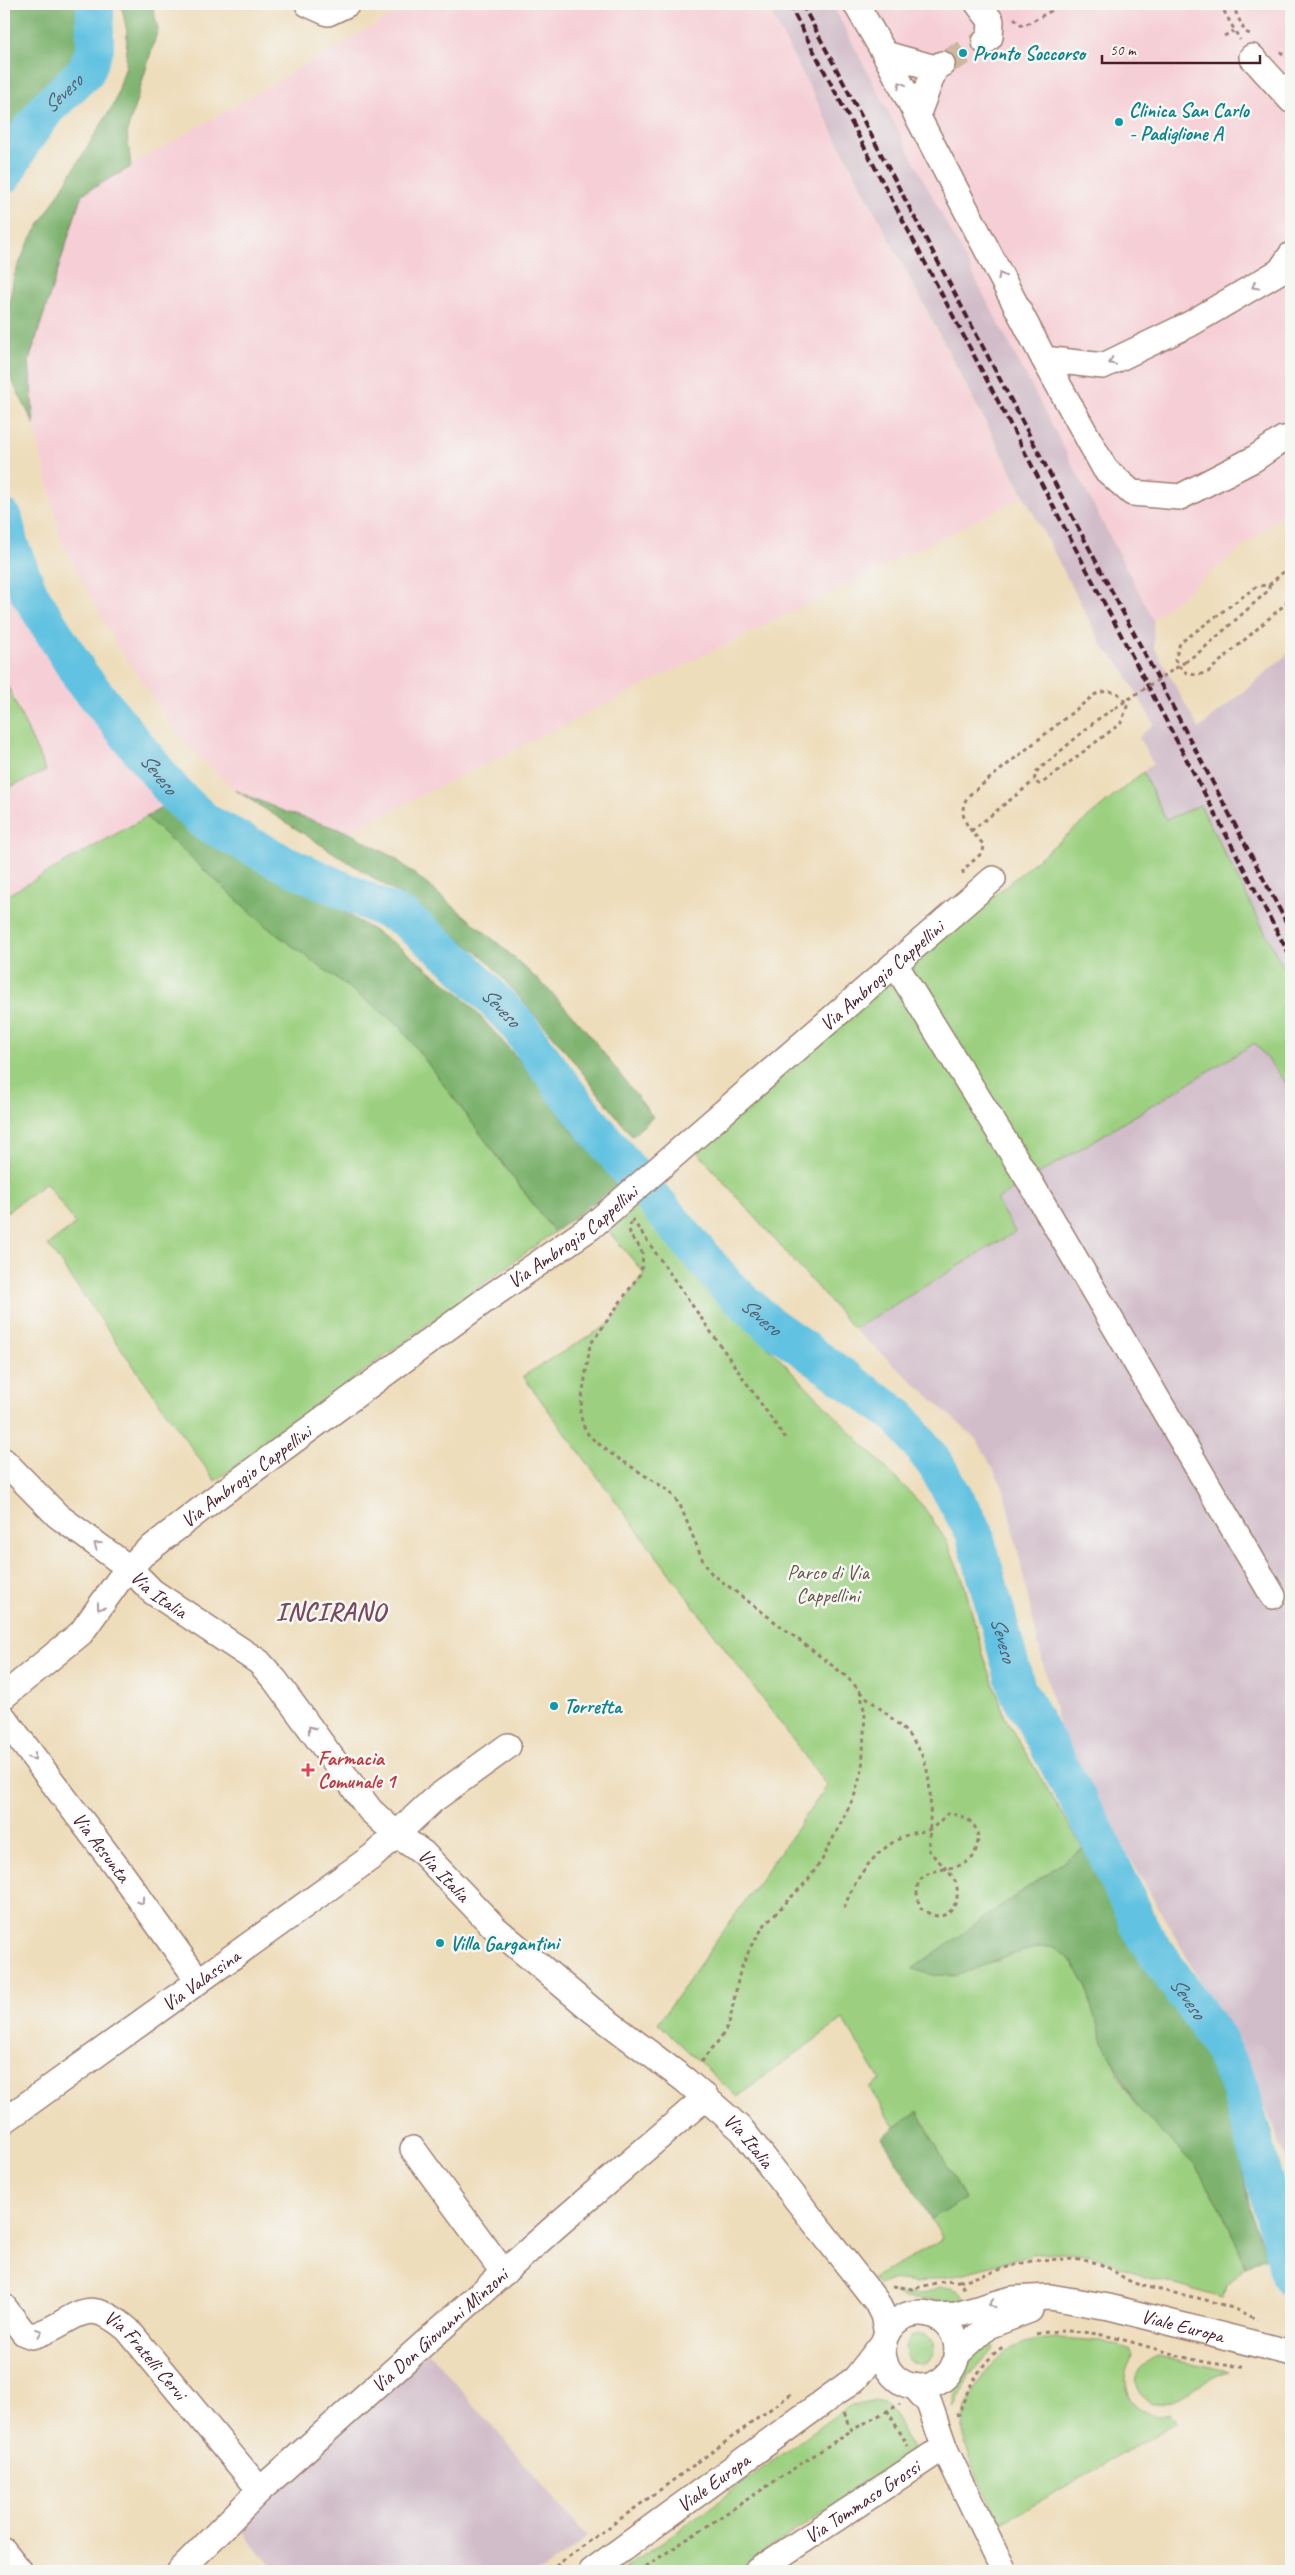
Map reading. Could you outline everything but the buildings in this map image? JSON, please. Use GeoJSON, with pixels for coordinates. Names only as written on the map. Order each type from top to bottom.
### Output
{"type":"FeatureCollection","features":[{"type":"Feature","properties":{"kind":"street"},"geometry":{"type":"LineString","coordinates":[[308,4],[328,13],[347,4]]}},
{"type":"Feature","properties":{"kind":"street"},"geometry":{"type":"LineString","coordinates":[[856,4],[885,54],[1044,359],[1104,469],[1132,492],[1180,497],[1254,459],[1283,439]]}},
{"type":"Feature","properties":{"kind":"street"},"geometry":{"type":"LineString","coordinates":[[978,4],[992,26],[990,37],[985,42]]}},
{"type":"Feature","properties":{"kind":"street"},"geometry":{"type":"LineString","coordinates":[[1255,48],[1291,100]]}},
{"type":"Feature","properties":{"kind":"street"},"geometry":{"type":"LineString","coordinates":[[885,54],[938,66],[917,116]]}},
{"type":"Feature","properties":{"kind":"street"},"geometry":{"type":"LineString","coordinates":[[1044,359],[1103,366],[1190,324],[1280,271],[1291,255]]}},
{"type":"Feature","properties":{"kind":"street","name":"Via Ambrogio Cappellini"},"geometry":{"type":"LineString","coordinates":[[129,1568],[142,1555],[214,1499],[476,1307],[590,1227],[633,1204],[659,1168],[985,886]]}},
{"type":"Feature","properties":{"kind":"street"},"geometry":{"type":"LineString","coordinates":[[895,964],[1030,1182],[1273,1596]]}},
{"type":"Feature","properties":{"kind":"street","name":"Via Italia"},"geometry":{"type":"LineString","coordinates":[[4,1461],[58,1516],[129,1568],[152,1592],[258,1662],[275,1680],[370,1810],[396,1834],[423,1853],[496,1928],[592,2010],[706,2097],[742,2130],[876,2301],[883,2315],[885,2338]]}},
{"type":"Feature","properties":{"kind":"street"},"geometry":{"type":"LineString","coordinates":[[4,1696],[81,1633],[129,1568]]}},
{"type":"Feature","properties":{"kind":"street","name":"Via Assunta"},"geometry":{"type":"LineString","coordinates":[[4,1718],[122,1874],[198,1980]]}},
{"type":"Feature","properties":{"kind":"street","name":"Via Valassina"},"geometry":{"type":"LineString","coordinates":[[4,2122],[198,1980],[373,1856],[433,1800],[508,1746]]}},
{"type":"Feature","properties":{"kind":"street","name":"Via Don Giovanni Minzoni"},"geometry":{"type":"LineString","coordinates":[[180,2571],[260,2490],[706,2097]]}},
{"type":"Feature","properties":{"kind":"street"},"geometry":{"type":"LineString","coordinates":[[413,2148],[504,2273]]}},
{"type":"Feature","properties":{"kind":"street","name":"Viale Europa"},"geometry":{"type":"LineString","coordinates":[[925,2315],[956,2315],[1012,2299],[1032,2296],[1050,2297],[1109,2307],[1291,2353]]}},
{"type":"Feature","properties":{"kind":"street","name":"Via Italia"},"geometry":{"type":"LineString","coordinates":[[876,2301],[890,2309],[925,2315]]}},
{"type":"Feature","properties":{"kind":"street","name":"Viale Europa"},"geometry":{"type":"LineString","coordinates":[[951,2366],[976,2334],[1001,2319],[1046,2306],[1074,2302]]}},
{"type":"Feature","properties":{"kind":"street","name":"Via Fratelli Cervi"},"geometry":{"type":"LineString","coordinates":[[4,2307],[24,2333],[32,2336],[84,2311],[94,2310],[103,2313],[128,2330],[260,2490]]}},
{"type":"Feature","properties":{"kind":"street"},"geometry":{"type":"LineString","coordinates":[[936,2419],[956,2343],[953,2333],[946,2323],[925,2315],[903,2317],[885,2338],[886,2366],[893,2375],[908,2384],[929,2403],[945,2449],[1004,2571]]}},
{"type":"Feature","properties":{"kind":"street","name":"Viale Europa"},"geometry":{"type":"LineString","coordinates":[[592,2571],[855,2378],[885,2338]]}},
{"type":"Feature","properties":{"kind":"street"},"geometry":{"type":"LineString","coordinates":[[908,2384],[936,2383],[951,2366]]}},
{"type":"Feature","properties":{"kind":"street","name":"Viale Europa"},"geometry":{"type":"LineString","coordinates":[[834,2394],[865,2385],[908,2384]]}},
{"type":"Feature","properties":{"kind":"street","name":"Via Tommaso Grossi"},"geometry":{"type":"LineString","coordinates":[[757,2571],[918,2464],[945,2449]]}},
{"type":"Feature","properties":{"kind":"street"},"geometry":{"type":"LineString","coordinates":[[4,2552],[20,2571]]}},
{"type":"Feature","properties":{"kind":"path"},"geometry":{"type":"LineString","coordinates":[[1012,15],[1023,26],[1051,11],[1050,4]]}},
{"type":"Feature","properties":{"kind":"path"},"geometry":{"type":"LineString","coordinates":[[1232,4],[1255,48]]}},
{"type":"Feature","properties":{"kind":"path"},"geometry":{"type":"LineString","coordinates":[[1224,36],[1234,31]]}},
{"type":"Feature","properties":{"kind":"path"},"geometry":{"type":"LineString","coordinates":[[1291,565],[1268,585],[1257,586],[1180,643],[1175,660],[1179,668],[1193,675],[1208,672],[1291,599]]}},
{"type":"Feature","properties":{"kind":"path"},"geometry":{"type":"LineString","coordinates":[[971,831],[1034,781],[1036,772],[1098,719],[1202,650],[1265,596],[1269,590],[1268,585]]}},
{"type":"Feature","properties":{"kind":"path"},"geometry":{"type":"LineString","coordinates":[[985,886],[962,876],[963,870],[983,852],[984,845],[971,831],[962,813],[962,805],[968,796],[1094,695],[1102,691],[1112,691],[1120,694],[1127,707],[1122,723],[1045,781],[1039,784],[1034,781]]}},
{"type":"Feature","properties":{"kind":"path"},"geometry":{"type":"LineString","coordinates":[[633,1204],[629,1231],[633,1240],[641,1249],[643,1261],[640,1274],[590,1345],[580,1412],[582,1426],[589,1436],[610,1453],[669,1491],[680,1505],[703,1561],[711,1573],[846,1676],[915,1742],[928,1772],[929,1829],[929,1851],[944,1867],[955,1881],[958,1898],[954,1908],[942,1915],[933,1916],[920,1907],[915,1893],[917,1884],[928,1874],[944,1867],[963,1865],[974,1856],[980,1836],[973,1822],[960,1814],[947,1814],[929,1829],[909,1834],[887,1846],[869,1862],[856,1880],[844,1908]]}},
{"type":"Feature","properties":{"kind":"path"},"geometry":{"type":"LineString","coordinates":[[632,1219],[785,1438]]}},
{"type":"Feature","properties":{"kind":"path"},"geometry":{"type":"LineString","coordinates":[[685,2080],[720,2039],[729,2024],[740,1971],[751,1946],[766,1923],[808,1880],[822,1860],[854,1797],[862,1770],[865,1744],[866,1714],[860,1691]]}},
{"type":"Feature","properties":{"kind":"path"},"geometry":{"type":"LineString","coordinates":[[959,2281],[1020,2263],[1084,2261],[1098,2263],[1123,2279],[1138,2284],[1235,2308],[1257,2344],[1214,2363],[1090,2334],[1049,2331],[1029,2336]]}},
{"type":"Feature","properties":{"kind":"path"},"geometry":{"type":"LineString","coordinates":[[1002,2347],[1007,2344]]}},
{"type":"Feature","properties":{"kind":"path"},"geometry":{"type":"LineString","coordinates":[[887,2410],[918,2464]]}},
{"type":"Feature","properties":{"kind":"path"},"geometry":{"type":"LineString","coordinates":[[639,2571],[852,2430]]}},
{"type":"Feature","properties":{"kind":"shaded area"},"geometry":{"type":"Polygon","coordinates":[[[411,4],[766,4],[1023,497],[348,832],[283,811],[235,790],[186,744],[119,649],[62,543],[34,424],[29,361],[82,194],[411,4]]]}},
{"type":"Feature","properties":{"kind":"shaded area"},"geometry":{"type":"Polygon","coordinates":[[[766,4],[832,4],[1153,619],[1154,647],[1199,729],[1291,651],[1291,983],[1200,805],[1166,820],[1143,772],[1153,764],[1139,737],[1154,724],[1120,664],[1104,648],[766,4]]]}},
{"type":"Feature","properties":{"kind":"shaded area"},"geometry":{"type":"Polygon","coordinates":[[[832,4],[1291,4],[1291,508],[1153,619],[832,4]]]}},
{"type":"Feature","properties":{"kind":"shaded area"},"geometry":{"type":"Polygon","coordinates":[[[4,576],[14,599],[59,677],[110,742],[168,804],[4,897],[4,576]]]}},
{"type":"Feature","properties":{"kind":"shaded area"},"geometry":{"type":"Polygon","coordinates":[[[1255,1043],[1291,1090],[1291,2173],[1252,2072],[1062,1738],[1038,1643],[1004,1489],[977,1440],[854,1329],[1015,1233],[996,1200],[1255,1043]]]}},
{"type":"Feature","properties":{"kind":"shaded area"},"geometry":{"type":"Polygon","coordinates":[[[427,2350],[587,2537],[543,2571],[276,2571],[235,2523],[427,2350]]]}},
{"type":"Feature","properties":{"kind":"green space"},"geometry":{"type":"Polygon","coordinates":[[[4,4],[81,4],[81,47],[72,72],[26,113],[4,150],[4,4]]]}},
{"type":"Feature","properties":{"kind":"green space"},"geometry":{"type":"Polygon","coordinates":[[[121,4],[152,4],[158,29],[127,132],[131,167],[82,194],[29,361],[34,424],[5,367],[4,332],[14,276],[27,245],[115,102],[126,65],[127,31],[121,4]]]}},
{"type":"Feature","properties":{"kind":"green space"},"geometry":{"type":"Polygon","coordinates":[[[4,678],[46,771],[4,790],[4,678]]]}},
{"type":"Feature","properties":{"kind":"green space"},"geometry":{"type":"Polygon","coordinates":[[[1143,772],[1166,820],[1200,805],[1291,983],[1291,1090],[1255,1043],[996,1200],[1015,1232],[854,1329],[692,1146],[1143,772]]]}},
{"type":"Feature","properties":{"kind":"green space"},"geometry":{"type":"Polygon","coordinates":[[[235,790],[283,811],[348,832],[395,858],[500,945],[548,989],[585,1029],[653,1117],[632,1136],[559,1043],[486,959],[408,900],[235,790]]]}},
{"type":"Feature","properties":{"kind":"green space"},"geometry":{"type":"Polygon","coordinates":[[[168,804],[204,833],[243,857],[336,907],[398,946],[460,994],[521,1062],[571,1129],[618,1184],[554,1232],[398,1024],[268,928],[146,817],[168,804]]]}},
{"type":"Feature","properties":{"kind":"green space"},"geometry":{"type":"Polygon","coordinates":[[[146,817],[268,928],[398,1024],[554,1232],[215,1481],[48,1245],[76,1224],[46,1183],[4,1214],[4,897],[146,817]]]}},
{"type":"Feature","properties":{"kind":"green space","name":"Parco di Via Cappellini"},"geometry":{"type":"Polygon","coordinates":[[[638,1204],[743,1321],[923,1506],[947,1542],[963,1580],[983,1654],[1007,1722],[1083,1848],[913,1969],[990,1964],[1010,1955],[1039,1947],[1055,1947],[1072,1962],[1087,1988],[1093,2013],[1118,2074],[1138,2108],[1196,2167],[1225,2216],[1246,2266],[1226,2285],[1223,2298],[1146,2277],[1093,2255],[1067,2252],[1036,2253],[965,2273],[917,2283],[893,2280],[880,2286],[873,2278],[943,2239],[931,2219],[965,2198],[917,2112],[895,2127],[869,2088],[880,2080],[843,2019],[737,2097],[658,2023],[827,1786],[523,1376],[611,1323],[644,1273],[609,1232],[638,1204]]]}},
{"type":"Feature","properties":{"kind":"green space"},"geometry":{"type":"Polygon","coordinates":[[[1083,1848],[1118,1916],[1152,1973],[1202,2042],[1221,2080],[1231,2114],[1251,2213],[1267,2258],[1246,2266],[1225,2216],[1196,2167],[1138,2108],[1108,2052],[1093,2013],[1087,1988],[1072,1962],[1055,1947],[1039,1947],[1010,1955],[957,1976],[933,1975],[912,1969],[1083,1848]]]}},
{"type":"Feature","properties":{"kind":"green space"},"geometry":{"type":"Polygon","coordinates":[[[918,2111],[965,2199],[931,2219],[882,2137],[918,2111]]]}},
{"type":"Feature","properties":{"kind":"green space"},"geometry":{"type":"Polygon","coordinates":[[[939,2287],[955,2289],[966,2300],[947,2305],[936,2301],[905,2298],[893,2293],[922,2294],[939,2287]]]}},
{"type":"Feature","properties":{"kind":"green space"},"geometry":{"type":"Polygon","coordinates":[[[920,2334],[931,2338],[935,2349],[931,2360],[920,2364],[909,2360],[905,2349],[909,2338],[920,2334]]]}},
{"type":"Feature","properties":{"kind":"green space"},"geometry":{"type":"Polygon","coordinates":[[[989,2337],[995,2347],[970,2375],[953,2408],[956,2389],[960,2379],[989,2337]]]}},
{"type":"Feature","properties":{"kind":"green space"},"geometry":{"type":"Polygon","coordinates":[[[1059,2338],[1101,2341],[1129,2349],[1132,2355],[1125,2378],[1128,2395],[1145,2412],[1161,2415],[1170,2413],[1176,2423],[1000,2524],[967,2450],[963,2428],[965,2416],[974,2392],[981,2380],[1005,2353],[1024,2343],[1059,2338]]]}},
{"type":"Feature","properties":{"kind":"green space"},"geometry":{"type":"Polygon","coordinates":[[[1159,2356],[1229,2371],[1210,2379],[1174,2400],[1153,2404],[1144,2398],[1139,2391],[1136,2385],[1136,2378],[1143,2366],[1159,2356]]]}},
{"type":"Feature","properties":{"kind":"green space"},"geometry":{"type":"Polygon","coordinates":[[[875,2401],[887,2404],[915,2451],[735,2571],[622,2571],[836,2415],[849,2407],[875,2401]]]}},
{"type":"Feature","properties":{"kind":"waterway","name":"Seveso"},"geometry":{"type":"LineString","coordinates":[[4,175],[23,141],[47,108],[86,71],[95,48],[95,4]]}},
{"type":"Feature","properties":{"kind":"waterway","name":"Seveso"},"geometry":{"type":"LineString","coordinates":[[4,519],[9,543],[29,593],[80,675],[175,794],[205,822],[281,862],[404,918],[460,964],[517,1024],[564,1089],[626,1167],[727,1286],[770,1325],[899,1417],[936,1465],[974,1532],[1017,1689],[1097,1834],[1145,1937],[1218,2041],[1239,2085],[1291,2278]]}},
{"type":"Feature","properties":{"kind":"tunnel"},"geometry":{"type":"LineString","coordinates":[[942,64],[985,42]]}},
{"type":"Feature","properties":{"kind":"railway"},"geometry":{"type":"LineString","coordinates":[[789,4],[1291,958]]}},
{"type":"Feature","properties":{"kind":"railway"},"geometry":{"type":"LineString","coordinates":[[802,4],[1291,931]]}},
{"type":"Feature","properties":{"kind":"place","name":"Pronto Soccorso"},"geometry":{"type":"Point","coordinates":[963,53]}},
{"type":"Feature","properties":{"kind":"place","name":"Clinica San Carlo - Padiglione A"},"geometry":{"type":"Point","coordinates":[1119,122]}},
{"type":"Feature","properties":{"kind":"place","name":"Torretta"},"geometry":{"type":"Point","coordinates":[554,1706]}},
{"type":"Feature","properties":{"kind":"place","name":"Farmacia Comunale 1"},"geometry":{"type":"Point","coordinates":[308,1770]}},
{"type":"Feature","properties":{"kind":"place","name":"Villa Gargantini"},"geometry":{"type":"Point","coordinates":[440,1943]}},
{"type":"Feature","properties":{"kind":"district","name":"INCIRANO"},"geometry":{"type":"Point","coordinates":[331,1612]}}]}
